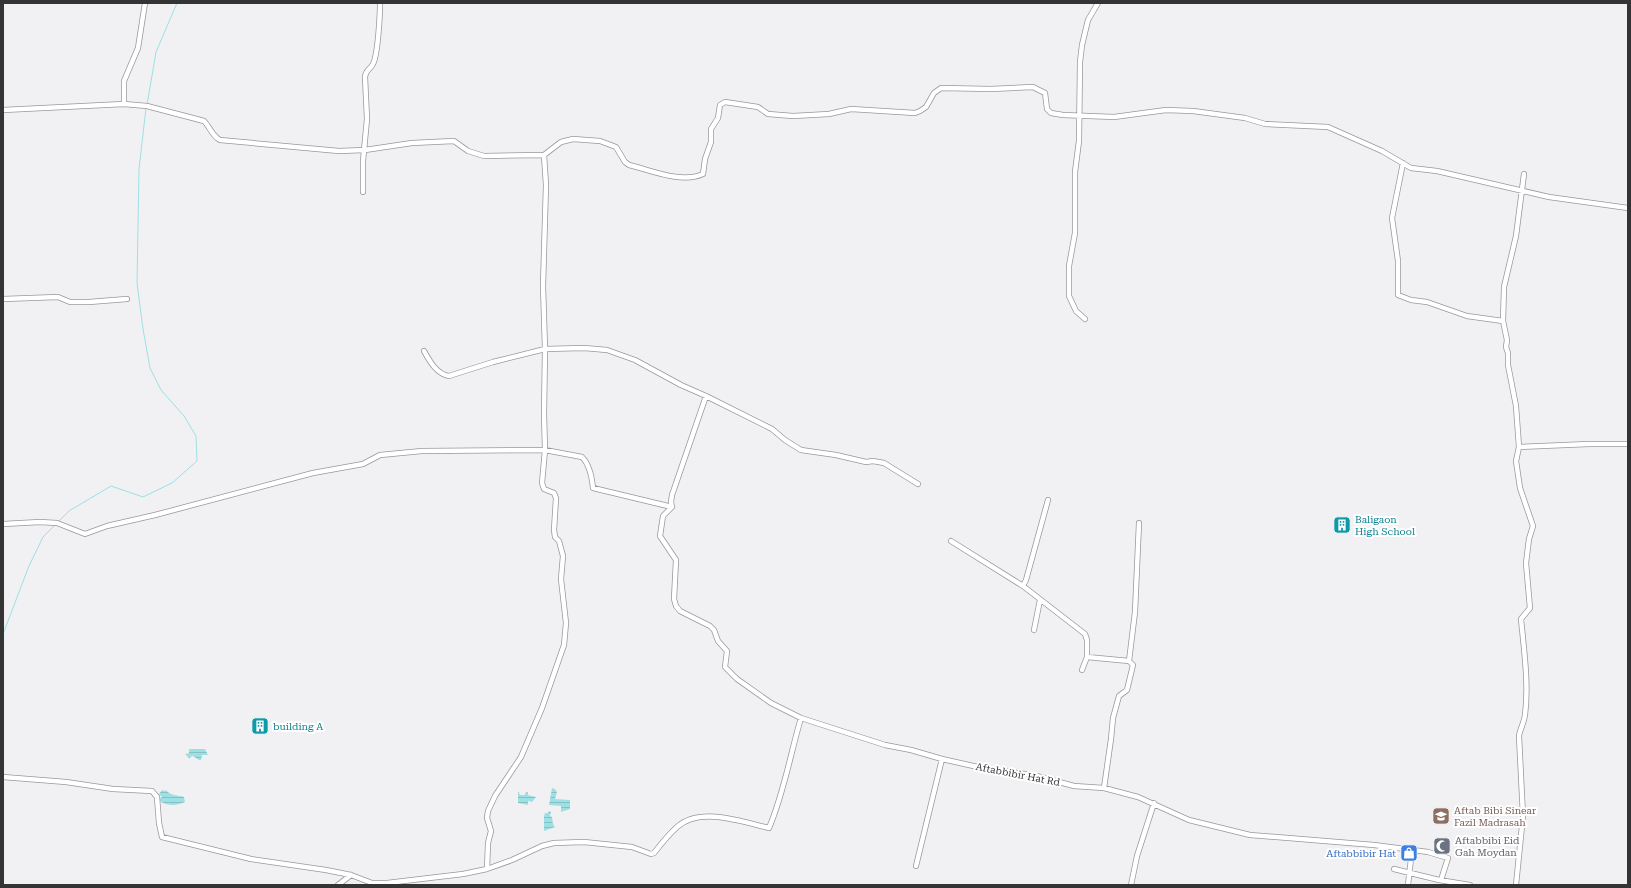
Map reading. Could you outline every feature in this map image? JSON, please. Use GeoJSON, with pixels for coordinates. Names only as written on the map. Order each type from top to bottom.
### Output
{"type":"FeatureCollection","features":[{"type":"Feature","properties":{"kind":"street"},"geometry":{"type":"LineString","coordinates":[[124,104],[124,81],[138,48],[145,3]]}},
{"type":"Feature","properties":{"kind":"street"},"geometry":{"type":"LineString","coordinates":[[363,192],[367,119],[365,77],[366,71],[373,63],[380,3]]}},
{"type":"Feature","properties":{"kind":"street"},"geometry":{"type":"LineString","coordinates":[[1085,319],[1076,311],[1069,296],[1069,266],[1075,233],[1075,172],[1080,141],[1080,62],[1082,45],[1088,20],[1098,3]]}},
{"type":"Feature","properties":{"kind":"street"},"geometry":{"type":"LineString","coordinates":[[3,110],[124,104],[146,106],[204,122],[215,138],[220,140],[339,151],[365,150],[412,143],[454,141],[468,152],[484,156],[544,155],[561,142],[573,139],[600,141],[616,147],[625,162],[629,165],[674,176],[690,177],[703,174],[705,169],[705,159],[711,142],[711,129],[718,118],[720,105],[724,102],[758,107],[768,114],[793,116],[829,114],[851,109],[915,113],[926,107],[934,93],[941,88],[991,89],[1032,87],[1045,93],[1048,112],[1063,116],[1114,117],[1166,110],[1193,111],[1245,118],[1265,124],[1328,127],[1369,144],[1411,168],[1437,171],[1549,197],[1628,208]]}},
{"type":"Feature","properties":{"kind":"street"},"geometry":{"type":"LineString","coordinates":[[487,869],[488,843],[491,831],[488,811],[495,796],[521,757],[542,708],[564,645],[566,623],[561,580],[563,556],[559,541],[554,534],[555,495],[544,489],[542,483],[545,450],[545,349],[543,286],[546,185],[544,155]]}},
{"type":"Feature","properties":{"kind":"street"},"geometry":{"type":"LineString","coordinates":[[1403,163],[1392,218],[1398,261],[1398,294],[1411,300],[1427,302],[1467,316],[1503,321]]}},
{"type":"Feature","properties":{"kind":"street"},"geometry":{"type":"LineString","coordinates":[[1516,885],[1523,816],[1519,736],[1524,725],[1526,715],[1526,671],[1521,619],[1530,608],[1526,563],[1529,539],[1533,526],[1520,488],[1516,461],[1519,447],[1516,406],[1508,365],[1508,353],[1506,347],[1507,340],[1503,321],[1504,287],[1516,236],[1520,191],[1524,174]]}},
{"type":"Feature","properties":{"kind":"street"},"geometry":{"type":"LineString","coordinates":[[3,299],[58,297],[70,302],[126,300]]}},
{"type":"Feature","properties":{"kind":"street"},"geometry":{"type":"LineString","coordinates":[[424,351],[429,362],[442,375],[449,376],[493,362],[545,349],[584,348],[616,353],[635,360],[681,386],[706,396],[772,429],[785,440],[801,450],[836,455],[866,462],[873,461],[884,463],[918,484]]}},
{"type":"Feature","properties":{"kind":"street"},"geometry":{"type":"LineString","coordinates":[[3,524],[40,522],[57,523],[85,534],[107,526],[155,515],[313,473],[363,464],[380,455],[422,451],[545,450],[582,457],[586,461],[592,476],[593,488],[672,507],[672,495],[706,396]]}},
{"type":"Feature","properties":{"kind":"street"},"geometry":{"type":"LineString","coordinates":[[1519,447],[1628,444]]}},
{"type":"Feature","properties":{"kind":"street"},"geometry":{"type":"LineString","coordinates":[[1023,586],[1026,580],[1048,500]]}},
{"type":"Feature","properties":{"kind":"street","name":"Aftabbibir Hat Rd"},"geometry":{"type":"LineString","coordinates":[[672,507],[664,516],[660,536],[675,558],[676,570],[674,599],[676,606],[680,611],[704,623],[714,630],[718,641],[727,651],[725,667],[737,679],[771,703],[801,718],[885,745],[911,750],[942,759],[987,769],[1032,775],[1074,786],[1104,788],[1154,803],[1189,820],[1250,835],[1374,845],[1428,852],[1448,858],[1441,880]]}},
{"type":"Feature","properties":{"kind":"street"},"geometry":{"type":"LineString","coordinates":[[1129,661],[1135,612],[1139,524]]}},
{"type":"Feature","properties":{"kind":"street"},"geometry":{"type":"LineString","coordinates":[[951,541],[1023,586],[1085,634],[1087,640],[1087,657],[1082,670]]}},
{"type":"Feature","properties":{"kind":"street"},"geometry":{"type":"LineString","coordinates":[[1034,630],[1040,600]]}},
{"type":"Feature","properties":{"kind":"street"},"geometry":{"type":"LineString","coordinates":[[1087,657],[1129,661],[1133,665],[1128,690],[1119,696],[1112,718],[1111,739],[1104,788]]}},
{"type":"Feature","properties":{"kind":"street"},"geometry":{"type":"LineString","coordinates":[[3,777],[66,782],[113,789],[152,791],[157,798],[162,837],[250,859],[326,870],[351,875],[372,883],[387,883],[463,874],[487,869],[512,860],[542,846],[554,843],[584,842],[632,847],[651,854],[654,853],[678,826],[694,818],[718,816],[769,828],[776,811],[791,750],[801,718]]}},
{"type":"Feature","properties":{"kind":"street"},"geometry":{"type":"LineString","coordinates":[[916,866],[942,759]]}},
{"type":"Feature","properties":{"kind":"street"},"geometry":{"type":"LineString","coordinates":[[1131,885],[1137,856],[1154,803]]}},
{"type":"Feature","properties":{"kind":"street"},"geometry":{"type":"LineString","coordinates":[[1408,885],[1412,850]]}},
{"type":"Feature","properties":{"kind":"street"},"geometry":{"type":"LineString","coordinates":[[1394,869],[1470,885]]}},
{"type":"Feature","properties":{"kind":"street"},"geometry":{"type":"LineString","coordinates":[[338,885],[351,875]]}},
{"type":"Feature","properties":{"kind":"water"},"geometry":{"type":"Polygon","coordinates":[[[189,749],[205,749],[208,755],[202,755],[201,760],[193,756],[190,757],[190,759],[185,754],[189,753],[189,749]]]}},
{"type":"Feature","properties":{"kind":"water"},"geometry":{"type":"Polygon","coordinates":[[[552,788],[557,792],[555,799],[570,800],[570,809],[561,812],[561,806],[549,805],[552,788]]]}},
{"type":"Feature","properties":{"kind":"water"},"geometry":{"type":"Polygon","coordinates":[[[162,790],[166,790],[172,794],[184,797],[185,802],[173,805],[161,802],[159,799],[162,797],[159,794],[162,790]]]}},
{"type":"Feature","properties":{"kind":"water"},"geometry":{"type":"Polygon","coordinates":[[[518,791],[520,795],[525,795],[525,793],[528,792],[528,795],[536,797],[532,802],[528,801],[528,805],[518,803],[518,791]]]}},
{"type":"Feature","properties":{"kind":"water"},"geometry":{"type":"Polygon","coordinates":[[[549,811],[551,812],[550,816],[552,817],[555,827],[544,831],[544,816],[545,813],[548,813],[549,811]]]}},
{"type":"Feature","properties":{"kind":"waterway"},"geometry":{"type":"LineString","coordinates":[[147,105],[156,52],[177,3]]}},
{"type":"Feature","properties":{"kind":"waterway"},"geometry":{"type":"LineString","coordinates":[[58,522],[69,511],[111,486],[143,497],[172,483],[197,461],[196,436],[184,416],[161,390],[150,368],[143,329],[137,283],[139,169],[146,108]]}},
{"type":"Feature","properties":{"kind":"waterway"},"geometry":{"type":"LineString","coordinates":[[3,634],[29,566],[43,537],[56,524]]}},
{"type":"Feature","properties":{"kind":"place","name":"Baligaon High School"},"geometry":{"type":"Point","coordinates":[1342,525]}},
{"type":"Feature","properties":{"kind":"place","name":"building A"},"geometry":{"type":"Point","coordinates":[260,726]}},
{"type":"Feature","properties":{"kind":"place","name":"Aftab Bibi Sinear Fazil Madrasah"},"geometry":{"type":"Point","coordinates":[1441,816]}},
{"type":"Feature","properties":{"kind":"place","name":"Aftabbibi Eid Gah Moydan"},"geometry":{"type":"Point","coordinates":[1442,846]}},
{"type":"Feature","properties":{"kind":"place","name":"Aftabbibir Hat"},"geometry":{"type":"Point","coordinates":[1409,853]}}]}
